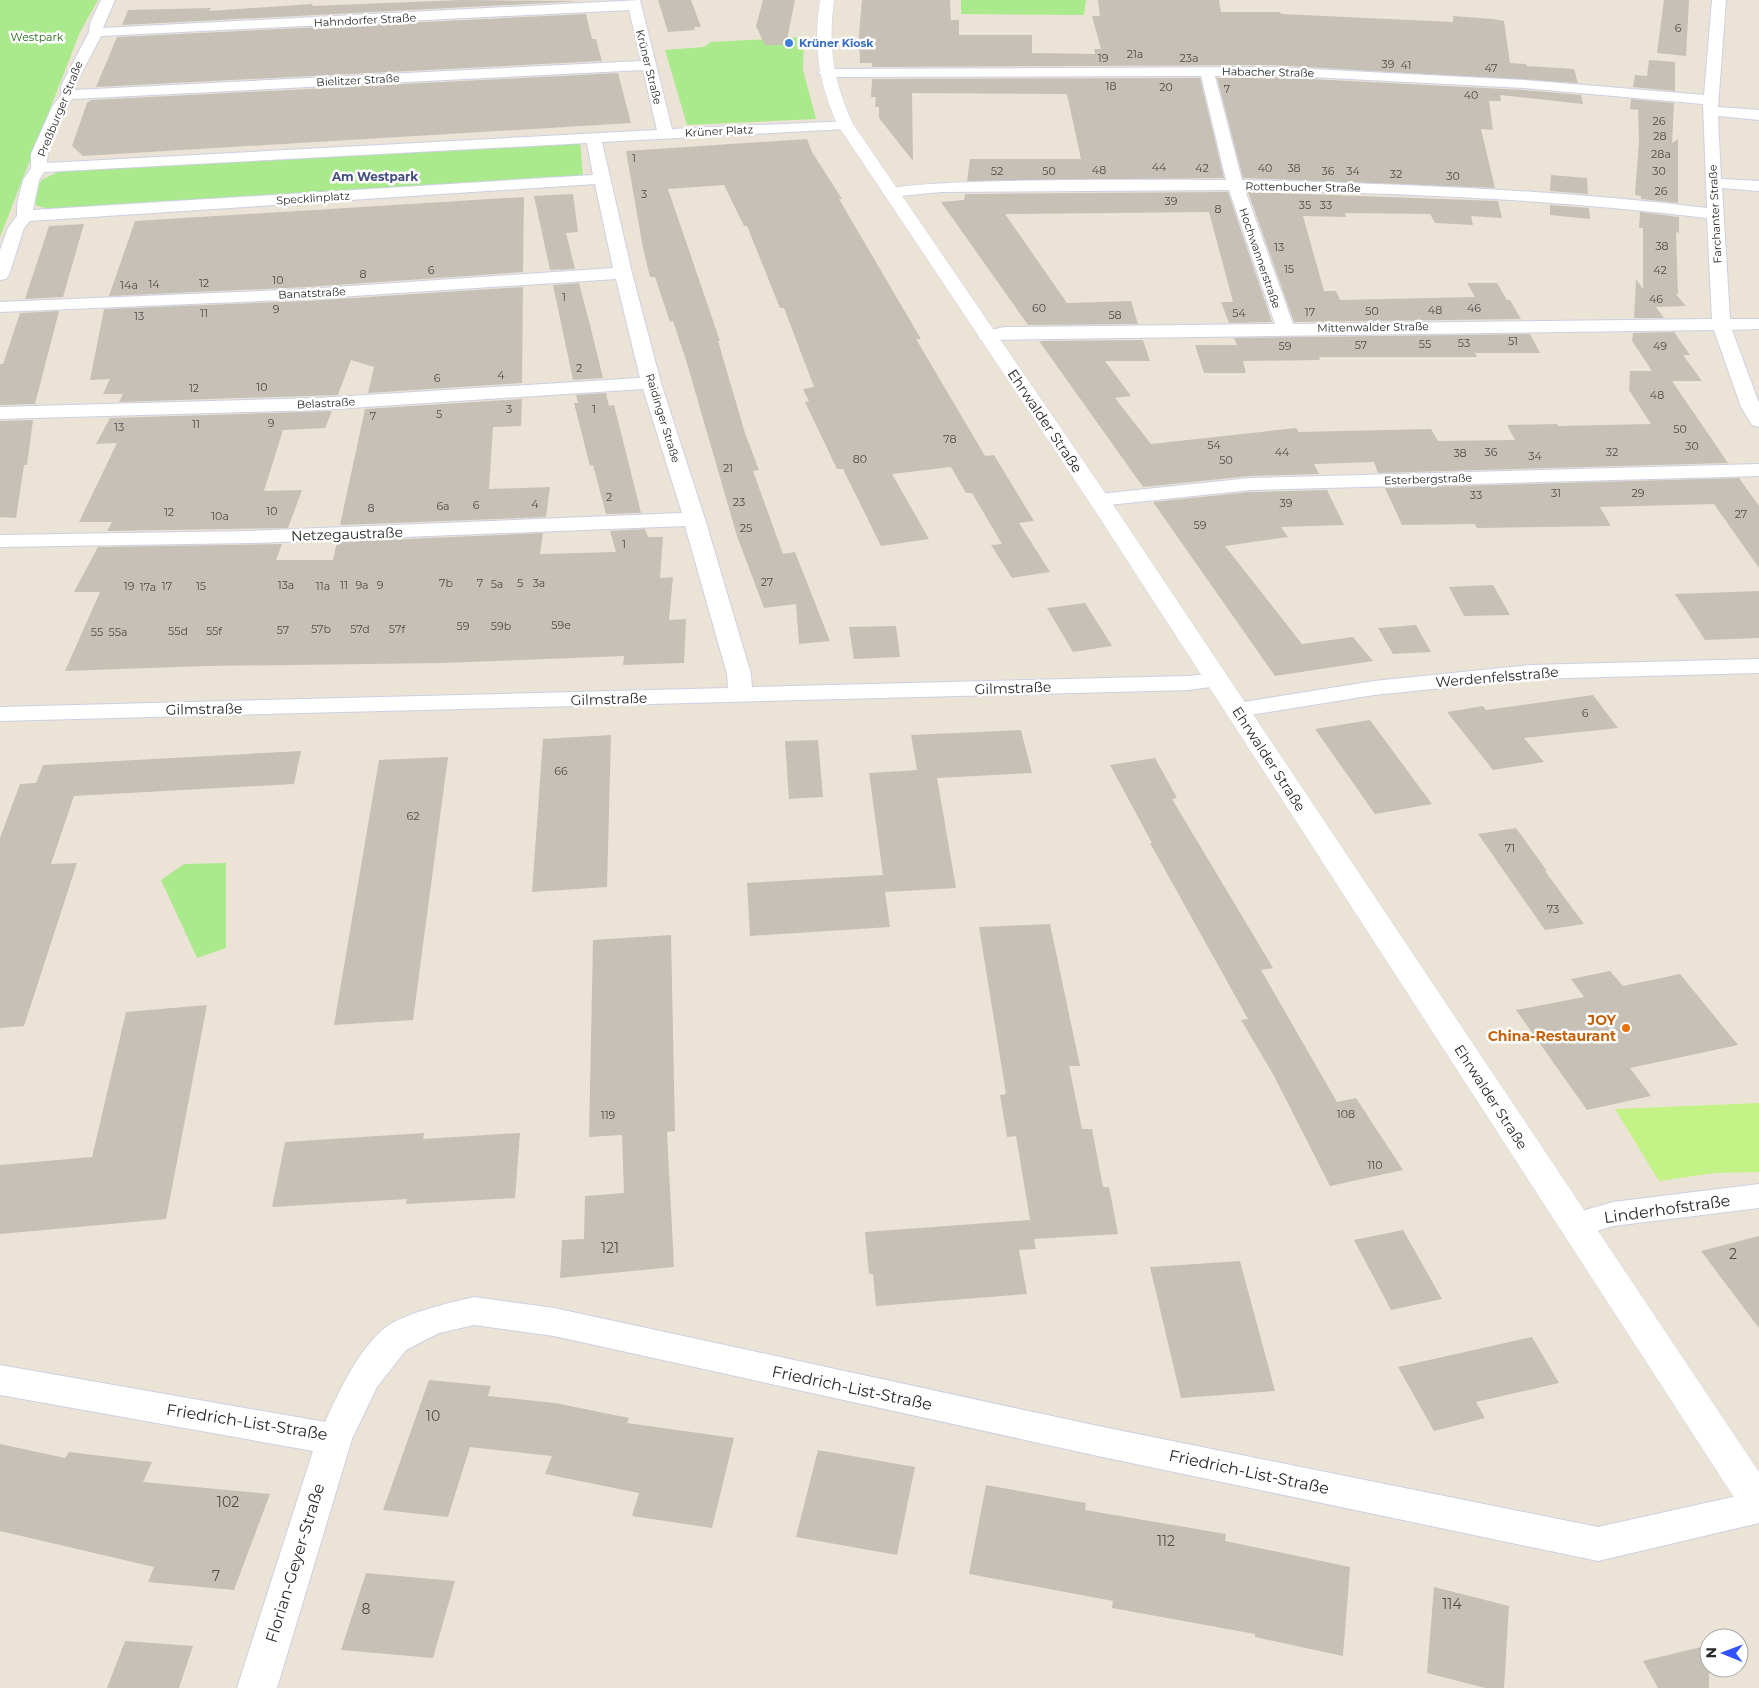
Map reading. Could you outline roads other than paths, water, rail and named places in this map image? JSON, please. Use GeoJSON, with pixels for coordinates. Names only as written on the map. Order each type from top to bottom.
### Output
{"type":"FeatureCollection","features":[{"type":"Feature","properties":{"kind":"street","name":"Preßburger Straße"},"geometry":{"type":"LineString","coordinates":[[0,275],[16,228],[25,216],[25,204],[31,180],[39,168],[39,154],[59,107],[68,95],[68,86],[96,32],[96,23],[108,0]]}},
{"type":"Feature","properties":{"kind":"street","name":"Ehrwalder Straße"},"geometry":{"type":"LineString","coordinates":[[827,0],[823,24],[825,73],[845,124],[1099,500],[1759,1505]]}},
{"type":"Feature","properties":{"kind":"street","name":"Farchanter Straße"},"geometry":{"type":"LineString","coordinates":[[1719,0],[1710,106],[1721,324],[1733,362],[1751,407],[1759,421]]}},
{"type":"Feature","properties":{"kind":"street","name":"Hahndorfer Straße"},"geometry":{"type":"LineString","coordinates":[[96,32],[634,3]]}},
{"type":"Feature","properties":{"kind":"street","name":"Krüner Straße"},"geometry":{"type":"LineString","coordinates":[[634,3],[666,134]]}},
{"type":"Feature","properties":{"kind":"street","name":"Bielitzer Straße"},"geometry":{"type":"LineString","coordinates":[[68,95],[648,65]]}},
{"type":"Feature","properties":{"kind":"street","name":"Habacher Straße"},"geometry":{"type":"LineString","coordinates":[[825,73],[1207,71],[1414,77],[1524,84],[1710,106],[1759,115]]}},
{"type":"Feature","properties":{"kind":"street","name":"Hochwannerstraße"},"geometry":{"type":"LineString","coordinates":[[1207,71],[1235,186],[1284,328]]}},
{"type":"Feature","properties":{"kind":"street","name":"Krüner Platz"},"geometry":{"type":"LineString","coordinates":[[593,137],[845,124]]}},
{"type":"Feature","properties":{"kind":"street"},"geometry":{"type":"LineString","coordinates":[[39,168],[593,137]]}},
{"type":"Feature","properties":{"kind":"street","name":"Raidinger Straße"},"geometry":{"type":"LineString","coordinates":[[593,137],[623,273],[651,383],[694,519],[739,674],[741,695]]}},
{"type":"Feature","properties":{"kind":"street","name":"Specklinplatz"},"geometry":{"type":"LineString","coordinates":[[25,216],[601,179]]}},
{"type":"Feature","properties":{"kind":"street"},"geometry":{"type":"LineString","coordinates":[[1714,183],[1759,186]]}},
{"type":"Feature","properties":{"kind":"street","name":"Rottenbucher Straße"},"geometry":{"type":"LineString","coordinates":[[890,192],[941,187],[1235,186],[1422,189],[1509,193],[1610,201],[1715,214]]}},
{"type":"Feature","properties":{"kind":"street","name":"Banatstraße"},"geometry":{"type":"LineString","coordinates":[[0,307],[308,294],[623,273]]}},
{"type":"Feature","properties":{"kind":"street","name":"Mittenwalder Straße"},"geometry":{"type":"LineString","coordinates":[[987,336],[1005,333],[1284,328],[1759,324]]}},
{"type":"Feature","properties":{"kind":"street","name":"Belastraße"},"geometry":{"type":"LineString","coordinates":[[0,413],[319,404],[651,383]]}},
{"type":"Feature","properties":{"kind":"street","name":"Esterbergstraße"},"geometry":{"type":"LineString","coordinates":[[1099,500],[1196,488],[1250,484],[1759,470]]}},
{"type":"Feature","properties":{"kind":"street","name":"Netzegaustraße"},"geometry":{"type":"LineString","coordinates":[[0,541],[261,537],[694,519]]}},
{"type":"Feature","properties":{"kind":"street","name":"Werdenfelsstraße"},"geometry":{"type":"LineString","coordinates":[[1237,710],[1374,688],[1530,672],[1759,666]]}},
{"type":"Feature","properties":{"kind":"street","name":"Gilmstraße"},"geometry":{"type":"LineString","coordinates":[[0,714],[741,695],[1217,680]]}},
{"type":"Feature","properties":{"kind":"street","name":"Linderhofstraße"},"geometry":{"type":"LineString","coordinates":[[1575,1225],[1613,1214],[1759,1196]]}},
{"type":"Feature","properties":{"kind":"street","name":"Friedrich-List-Straße"},"geometry":{"type":"LineString","coordinates":[[0,1380],[334,1439],[364,1377],[394,1340],[432,1321],[474,1311],[554,1322],[1098,1441],[1598,1544],[1759,1505]]}},
{"type":"Feature","properties":{"kind":"street","name":"Florian-Geyer-Straße"},"geometry":{"type":"LineString","coordinates":[[257,1688],[334,1439]]}},
{"type":"Feature","properties":{"kind":"place","name":"Krüner Kiosk"},"geometry":{"type":"Point","coordinates":[789,43]}},
{"type":"Feature","properties":{"kind":"place","name":"JOY China-Restaurant"},"geometry":{"type":"Point","coordinates":[1626,1028]}},
{"type":"Feature","properties":{"kind":"district","name":"Am Westpark"},"geometry":{"type":"Point","coordinates":[375,176]}},
{"type":"Feature","properties":{"kind":"park label","name":"Westpark"},"geometry":{"type":"Point","coordinates":[37,37]}}]}
